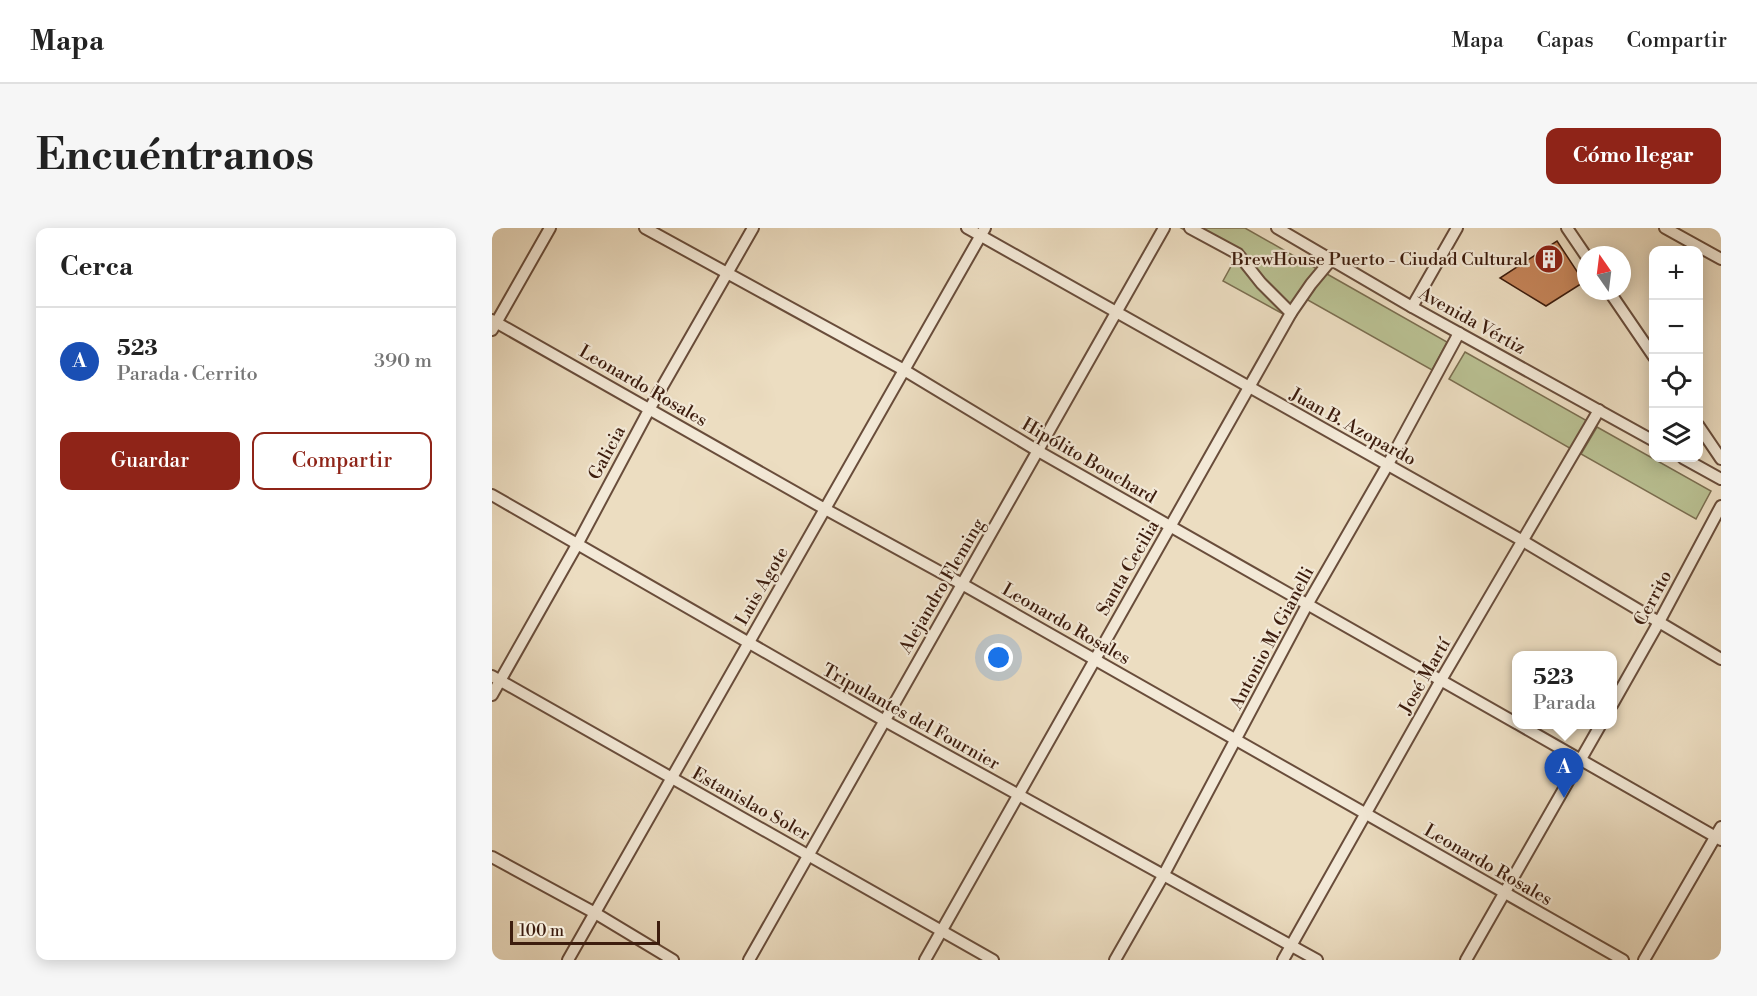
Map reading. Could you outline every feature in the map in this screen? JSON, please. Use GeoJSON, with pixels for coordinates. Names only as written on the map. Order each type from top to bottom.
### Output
{"type":"FeatureCollection","features":[{"type":"Feature","properties":{"kind":"street"},"geometry":{"type":"LineString","coordinates":[[494,324],[550,228]]}},
{"type":"Feature","properties":{"kind":"street","name":"Hipólito Bouchard"},"geometry":{"type":"LineString","coordinates":[[645,228],[904,370],[1038,451],[1512,721]]}},
{"type":"Feature","properties":{"kind":"street","name":"Galicia"},"geometry":{"type":"LineString","coordinates":[[492,695],[496,678],[578,543],[650,408],[753,228]]}},
{"type":"Feature","properties":{"kind":"street","name":"Juan B. Azopardo"},"geometry":{"type":"LineString","coordinates":[[967,228],[983,232],[1116,313],[1523,541],[1721,659]]}},
{"type":"Feature","properties":{"kind":"street","name":"Alejandro Fleming"},"geometry":{"type":"LineString","coordinates":[[749,960],[1164,228]]}},
{"type":"Feature","properties":{"kind":"street"},"geometry":{"type":"LineString","coordinates":[[1190,228],[1238,254],[1261,283],[1291,313]]}},
{"type":"Feature","properties":{"kind":"street","name":"Avenida Vértiz"},"geometry":{"type":"LineString","coordinates":[[1277,228],[1412,307],[1649,439]]}},
{"type":"Feature","properties":{"kind":"street"},"geometry":{"type":"LineString","coordinates":[[1412,307],[1457,228]]}},
{"type":"Feature","properties":{"kind":"street"},"geometry":{"type":"LineString","coordinates":[[1568,228],[1580,246]]}},
{"type":"Feature","properties":{"kind":"street"},"geometry":{"type":"LineString","coordinates":[[1665,228],[1721,260]]}},
{"type":"Feature","properties":{"kind":"street","name":"Luis Agote"},"geometry":{"type":"LineString","coordinates":[[568,960],[983,232]]}},
{"type":"Feature","properties":{"kind":"street","name":"Santa Cecilia"},"geometry":{"type":"LineString","coordinates":[[925,960],[1291,313],[1331,260]]}},
{"type":"Feature","properties":{"kind":"street"},"geometry":{"type":"LineString","coordinates":[[1615,300],[1651,354]]}},
{"type":"Feature","properties":{"kind":"street","name":"Leonardo Rosales"},"geometry":{"type":"LineString","coordinates":[[494,324],[650,408],[1623,960]]}},
{"type":"Feature","properties":{"kind":"street","name":"Antonio M. Gianelli"},"geometry":{"type":"LineString","coordinates":[[1115,960],[1163,876],[1307,605],[1388,466],[1459,333]]}},
{"type":"Feature","properties":{"kind":"street","name":"José Martí"},"geometry":{"type":"LineString","coordinates":[[1283,960],[1441,680],[1599,410]]}},
{"type":"Feature","properties":{"kind":"street"},"geometry":{"type":"LineString","coordinates":[[1703,432],[1721,459]]}},
{"type":"Feature","properties":{"kind":"street"},"geometry":{"type":"LineString","coordinates":[[1690,462],[1721,479]]}},
{"type":"Feature","properties":{"kind":"street","name":"Tripulantes del Fournier"},"geometry":{"type":"LineString","coordinates":[[492,495],[748,644],[1317,960]]}},
{"type":"Feature","properties":{"kind":"street","name":"Cerrito"},"geometry":{"type":"LineString","coordinates":[[1617,696],[1721,506]]}},
{"type":"Feature","properties":{"kind":"street","name":"Estanislao Soler"},"geometry":{"type":"LineString","coordinates":[[496,678],[993,960]]}},
{"type":"Feature","properties":{"kind":"street","name":"Hipólito Bouchard"},"geometry":{"type":"LineString","coordinates":[[1526,729],[1718,838]]}},
{"type":"Feature","properties":{"kind":"street"},"geometry":{"type":"LineString","coordinates":[[1466,960],[1598,729]]}},
{"type":"Feature","properties":{"kind":"street"},"geometry":{"type":"LineString","coordinates":[[1644,960],[1718,838],[1721,826]]}},
{"type":"Feature","properties":{"kind":"street"},"geometry":{"type":"LineString","coordinates":[[492,857],[595,913],[673,960]]}},
{"type":"Feature","properties":{"kind":"green space"},"geometry":{"type":"Polygon","coordinates":[[[1181,228],[1245,228],[1317,269],[1285,315],[1223,281],[1235,259],[1181,228]]]}},
{"type":"Feature","properties":{"kind":"green space"},"geometry":{"type":"Polygon","coordinates":[[[1327,274],[1447,342],[1432,370],[1306,299],[1327,274]]]}},
{"type":"Feature","properties":{"kind":"green space"},"geometry":{"type":"Polygon","coordinates":[[[1465,352],[1589,422],[1573,450],[1449,379],[1465,352]]]}},
{"type":"Feature","properties":{"kind":"green space"},"geometry":{"type":"Polygon","coordinates":[[[1597,427],[1649,456],[1649,462],[1659,462],[1711,491],[1696,519],[1581,454],[1597,427]]]}},
{"type":"Feature","properties":{"kind":"building","name":"BrewHouse Puerto - Ciudad Cultural"},"geometry":{"type":"Polygon","coordinates":[[[1557,241],[1577,271],[1577,286],[1546,306],[1500,278],[1557,241]]]}},
{"type":"Feature","properties":{"kind":"place","name":"BrewHouse Puerto - Ciudad Cultural"},"geometry":{"type":"Point","coordinates":[1549,259]}},
{"type":"Feature","properties":{"kind":"place","name":"523"},"geometry":{"type":"Point","coordinates":[1564,798]}}]}
